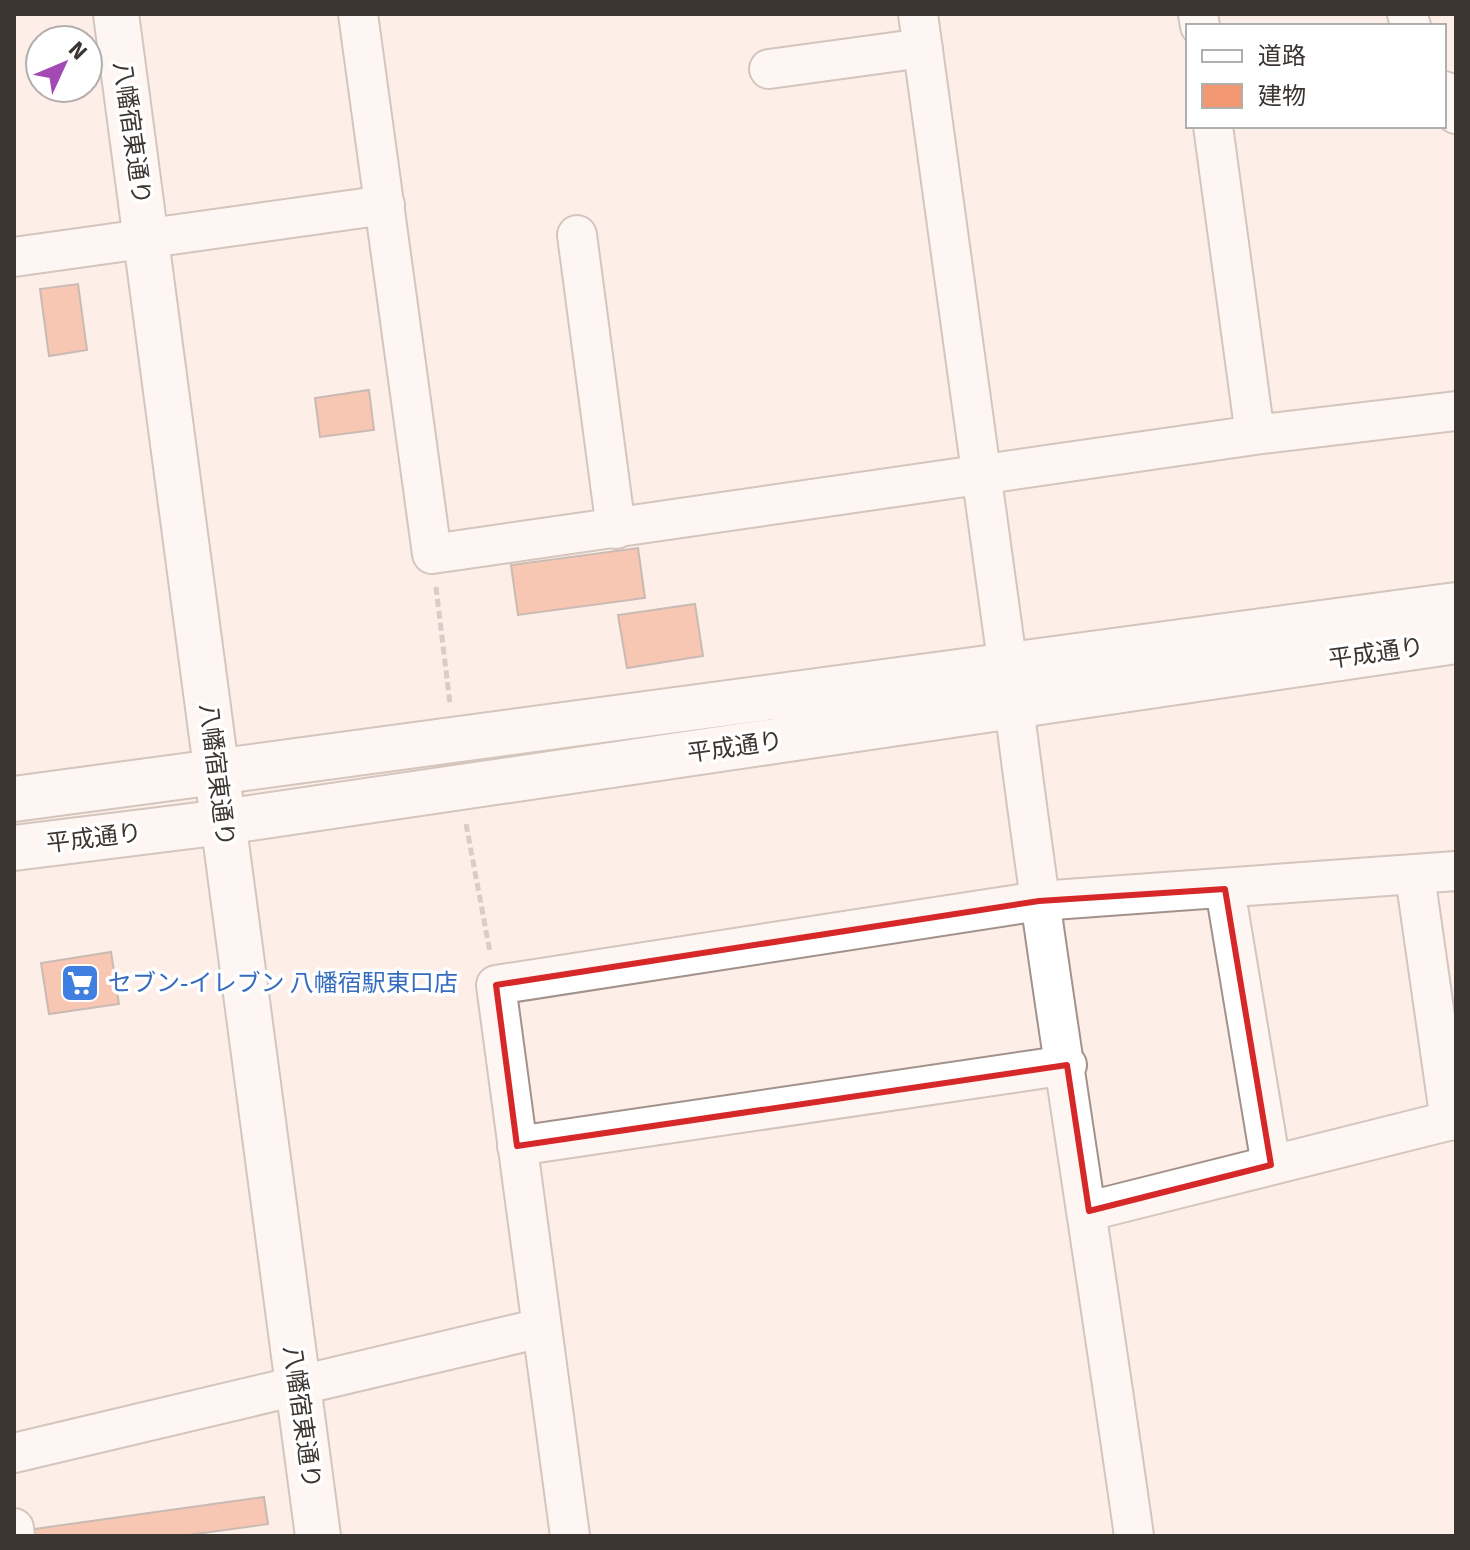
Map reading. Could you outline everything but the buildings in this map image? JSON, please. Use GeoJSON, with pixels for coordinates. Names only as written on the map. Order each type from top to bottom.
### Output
{"type":"FeatureCollection","features":[{"type":"Feature","properties":{"kind":"street","name":"八幡宿東通り"},"geometry":{"type":"LineString","coordinates":[[116,14],[318,1536]]}},
{"type":"Feature","properties":{"kind":"street"},"geometry":{"type":"LineString","coordinates":[[358,14],[432,554],[1255,435],[1456,411]]}},
{"type":"Feature","properties":{"kind":"street"},"geometry":{"type":"LineString","coordinates":[[769,69],[921,31],[1039,901],[1089,1211],[1134,1536]]}},
{"type":"Feature","properties":{"kind":"street"},"geometry":{"type":"LineString","coordinates":[[1446,95],[1456,114]]}},
{"type":"Feature","properties":{"kind":"street"},"geometry":{"type":"LineString","coordinates":[[1213,128],[1255,435]]}},
{"type":"Feature","properties":{"kind":"street"},"geometry":{"type":"LineString","coordinates":[[14,257],[385,205]]}},
{"type":"Feature","properties":{"kind":"street"},"geometry":{"type":"LineString","coordinates":[[577,235],[616,529]]}},
{"type":"Feature","properties":{"kind":"street","name":"平成通り"},"geometry":{"type":"LineString","coordinates":[[14,848],[223,822],[1011,687],[1456,605]]}},
{"type":"Feature","properties":{"kind":"street","name":"平成通り"},"geometry":{"type":"LineString","coordinates":[[14,799],[217,772],[1456,641]]}},
{"type":"Feature","properties":{"kind":"street"},"geometry":{"type":"LineString","coordinates":[[570,1536],[496,985],[1039,901],[1456,871]]}},
{"type":"Feature","properties":{"kind":"street"},"geometry":{"type":"LineString","coordinates":[[1089,1211],[1453,1120],[1415,876]]}},
{"type":"Feature","properties":{"kind":"street"},"geometry":{"type":"LineString","coordinates":[[1225,889],[1271,1165]]}},
{"type":"Feature","properties":{"kind":"street"},"geometry":{"type":"LineString","coordinates":[[517,1146],[1067,1065]]}},
{"type":"Feature","properties":{"kind":"street"},"geometry":{"type":"LineString","coordinates":[[14,1453],[541,1328]]}},
{"type":"Feature","properties":{"kind":"street"},"geometry":{"type":"LineString","coordinates":[[14,1528],[15,1536]]}},
{"type":"Feature","properties":{"kind":"path"},"geometry":{"type":"LineString","coordinates":[[432,554],[450,706]]}},
{"type":"Feature","properties":{"kind":"path"},"geometry":{"type":"LineString","coordinates":[[464,812],[496,985]]}},
{"type":"Feature","properties":{"kind":"highlighted area"},"geometry":{"type":"Polygon","coordinates":[[[1225,889],[1271,1165],[1089,1211],[1067,1065],[517,1146],[496,985],[1039,901],[1225,889]]]}},
{"type":"Feature","properties":{"kind":"place","name":"セブン-イレブン 八幡宿駅東口店"},"geometry":{"type":"Point","coordinates":[80,983]}}]}
